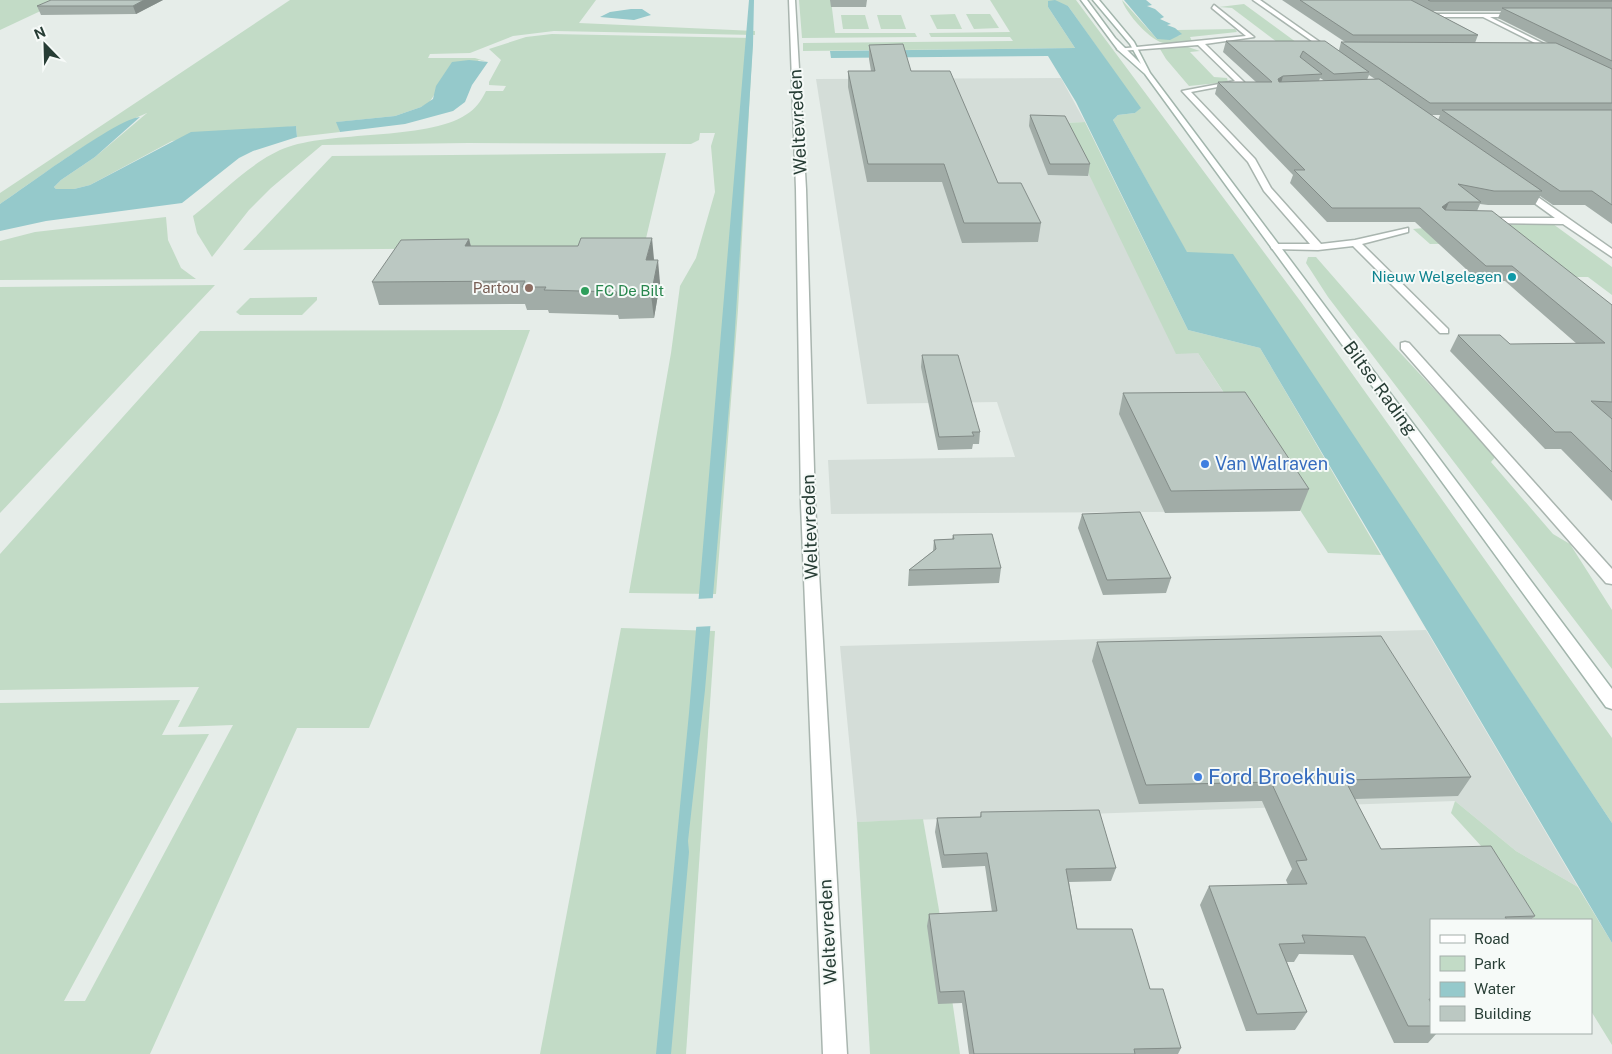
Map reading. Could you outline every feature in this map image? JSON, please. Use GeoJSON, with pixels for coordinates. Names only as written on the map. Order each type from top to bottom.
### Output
{"type":"FeatureCollection","features":[{"type":"Feature","properties":{"kind":"street","name":"Weltevreden"},"geometry":{"type":"LineString","coordinates":[[792,0],[801,189],[808,504],[834,1054]]}},
{"type":"Feature","properties":{"kind":"street","name":"Biltse Rading"},"geometry":{"type":"LineString","coordinates":[[1084,0],[1120,49],[1130,60],[1147,73],[1612,702]]}},
{"type":"Feature","properties":{"kind":"street","name":"Biltse Rading"},"geometry":{"type":"LineString","coordinates":[[1096,0],[1144,59],[1147,73]]}},
{"type":"Feature","properties":{"kind":"street"},"geometry":{"type":"LineString","coordinates":[[1256,0],[1331,49],[1341,60]]}},
{"type":"Feature","properties":{"kind":"street"},"geometry":{"type":"LineString","coordinates":[[1120,49],[1251,37],[1214,6]]}},
{"type":"Feature","properties":{"kind":"street"},"geometry":{"type":"LineString","coordinates":[[1418,11],[1441,23]]}},
{"type":"Feature","properties":{"kind":"street"},"geometry":{"type":"LineString","coordinates":[[1426,15],[1522,15]]}},
{"type":"Feature","properties":{"kind":"street"},"geometry":{"type":"LineString","coordinates":[[1482,15],[1556,52],[1535,50]]}},
{"type":"Feature","properties":{"kind":"street"},"geometry":{"type":"LineString","coordinates":[[1200,43],[1240,82],[1186,90],[1252,161],[1268,189],[1318,247]]}},
{"type":"Feature","properties":{"kind":"street"},"geometry":{"type":"LineString","coordinates":[[1511,182],[1612,254]]}},
{"type":"Feature","properties":{"kind":"street"},"geometry":{"type":"LineString","coordinates":[[1471,221],[1564,221]]}},
{"type":"Feature","properties":{"kind":"street"},"geometry":{"type":"LineString","coordinates":[[1276,247],[1318,247],[1355,243],[1405,230]]}},
{"type":"Feature","properties":{"kind":"street"},"geometry":{"type":"LineString","coordinates":[[1355,243],[1444,331]]}},
{"type":"Feature","properties":{"kind":"street"},"geometry":{"type":"LineString","coordinates":[[1405,346],[1612,579]]}},
{"type":"Feature","properties":{"kind":"shaded area"},"geometry":{"type":"Polygon","coordinates":[[[1061,78],[1085,122],[1064,123],[1198,353],[1300,511],[831,514],[828,460],[1015,457],[997,402],[867,404],[816,79],[1061,78]]]}},
{"type":"Feature","properties":{"kind":"shaded area"},"geometry":{"type":"Polygon","coordinates":[[[1426,630],[1578,887],[1516,851],[1455,801],[857,822],[840,646],[1426,630]]]}},
{"type":"Feature","properties":{"kind":"green space"},"geometry":{"type":"Polygon","coordinates":[[[0,0],[64,0],[0,30],[0,0]]]}},
{"type":"Feature","properties":{"kind":"green space"},"geometry":{"type":"Polygon","coordinates":[[[290,0],[596,0],[579,23],[755,31],[755,35],[554,31],[513,36],[470,53],[430,54],[428,58],[475,58],[488,62],[479,60],[436,92],[429,103],[395,116],[337,122],[340,132],[297,137],[296,126],[172,141],[90,185],[74,189],[56,189],[54,187],[61,180],[95,157],[147,113],[90,143],[0,204],[0,193],[290,0]]]}},
{"type":"Feature","properties":{"kind":"green space"},"geometry":{"type":"Polygon","coordinates":[[[799,0],[831,0],[835,33],[915,33],[917,37],[802,38],[799,0]]]}},
{"type":"Feature","properties":{"kind":"green space"},"geometry":{"type":"Polygon","coordinates":[[[990,0],[1076,0],[1301,302],[1612,738],[1612,823],[1389,490],[1187,253],[1113,120],[1118,115],[1135,113],[1140,108],[1068,6],[1048,3],[1048,7],[1075,48],[803,51],[803,43],[1013,41],[1010,37],[931,37],[929,33],[1010,32],[990,0]]]}},
{"type":"Feature","properties":{"kind":"green space"},"geometry":{"type":"Polygon","coordinates":[[[1122,0],[1157,39],[1181,35],[1177,30],[1235,29],[1237,32],[1190,37],[1192,41],[1160,42],[1146,33],[1128,12],[1122,0]]]}},
{"type":"Feature","properties":{"kind":"green space"},"geometry":{"type":"Polygon","coordinates":[[[1244,4],[1319,59],[1277,42],[1232,8],[1219,7],[1244,4]]]}},
{"type":"Feature","properties":{"kind":"green space"},"geometry":{"type":"Polygon","coordinates":[[[955,14],[962,29],[937,29],[930,15],[955,14]]]}},
{"type":"Feature","properties":{"kind":"green space"},"geometry":{"type":"Polygon","coordinates":[[[966,14],[990,14],[999,28],[974,29],[966,14]]]}},
{"type":"Feature","properties":{"kind":"green space"},"geometry":{"type":"Polygon","coordinates":[[[841,15],[865,15],[869,29],[843,29],[841,15]]]}},
{"type":"Feature","properties":{"kind":"green space"},"geometry":{"type":"Polygon","coordinates":[[[877,15],[901,15],[906,29],[881,29],[877,15]]]}},
{"type":"Feature","properties":{"kind":"green space"},"geometry":{"type":"Polygon","coordinates":[[[552,34],[753,38],[738,310],[716,594],[629,593],[671,353],[680,286],[696,258],[715,192],[711,146],[715,133],[700,133],[699,140],[691,144],[468,143],[322,145],[271,188],[249,210],[212,257],[197,233],[193,216],[263,159],[288,147],[309,142],[409,131],[453,121],[473,110],[486,91],[503,91],[506,86],[489,85],[501,60],[489,49],[526,37],[552,34]]]}},
{"type":"Feature","properties":{"kind":"green space"},"geometry":{"type":"Polygon","coordinates":[[[1185,46],[1200,51],[1190,52],[1214,77],[1227,78],[1228,82],[1189,86],[1160,49],[1185,46]]]}},
{"type":"Feature","properties":{"kind":"green space"},"geometry":{"type":"Polygon","coordinates":[[[1085,122],[1188,330],[1260,348],[1381,555],[1328,553],[1198,353],[1176,354],[1064,123],[1085,122]]]}},
{"type":"Feature","properties":{"kind":"green space"},"geometry":{"type":"Polygon","coordinates":[[[666,153],[644,247],[243,250],[332,156],[666,153]]]}},
{"type":"Feature","properties":{"kind":"green space"},"geometry":{"type":"Polygon","coordinates":[[[166,217],[168,240],[181,268],[196,279],[0,280],[0,241],[35,232],[166,217]]]}},
{"type":"Feature","properties":{"kind":"green space"},"geometry":{"type":"Polygon","coordinates":[[[1553,224],[1612,267],[1612,295],[1588,277],[1565,277],[1517,243],[1430,244],[1413,229],[1456,225],[1553,224]]]}},
{"type":"Feature","properties":{"kind":"green space"},"geometry":{"type":"Polygon","coordinates":[[[1308,257],[1316,257],[1392,344],[1496,456],[1491,462],[1553,534],[1570,544],[1612,610],[1612,669],[1328,297],[1306,263],[1308,257]]]}},
{"type":"Feature","properties":{"kind":"green space"},"geometry":{"type":"Polygon","coordinates":[[[215,285],[0,513],[0,287],[215,285]]]}},
{"type":"Feature","properties":{"kind":"green space"},"geometry":{"type":"Polygon","coordinates":[[[317,297],[317,300],[302,315],[240,315],[236,312],[250,298],[317,297]]]}},
{"type":"Feature","properties":{"kind":"green space"},"geometry":{"type":"Polygon","coordinates":[[[530,330],[500,410],[369,728],[297,728],[150,1054],[0,1054],[0,703],[180,700],[162,735],[209,734],[64,1001],[85,1001],[233,725],[178,727],[199,687],[0,690],[0,554],[200,331],[530,330]]]}},
{"type":"Feature","properties":{"kind":"green space"},"geometry":{"type":"Polygon","coordinates":[[[621,628],[715,631],[686,1054],[540,1054],[621,628]]]}},
{"type":"Feature","properties":{"kind":"green space"},"geometry":{"type":"Polygon","coordinates":[[[1455,801],[1516,851],[1578,887],[1612,943],[1612,1045],[1592,1013],[1592,919],[1533,919],[1503,870],[1451,813],[1455,801]]]}},
{"type":"Feature","properties":{"kind":"green space"},"geometry":{"type":"Polygon","coordinates":[[[923,819],[939,910],[960,1054],[870,1054],[857,822],[923,819]]]}},
{"type":"Feature","properties":{"kind":"water"},"geometry":{"type":"Polygon","coordinates":[[[749,0],[754,0],[753,45],[733,360],[705,690],[688,841],[689,852],[671,1054],[656,1054],[689,713],[749,0]]]}},
{"type":"Feature","properties":{"kind":"water"},"geometry":{"type":"Polygon","coordinates":[[[1055,0],[1068,6],[1141,108],[1135,113],[1118,115],[1113,120],[1187,252],[1233,254],[1612,823],[1612,943],[1260,348],[1188,330],[1076,102],[1048,56],[831,58],[830,51],[1075,48],[1048,7],[1048,1],[1055,0]]]}},
{"type":"Feature","properties":{"kind":"water"},"geometry":{"type":"Polygon","coordinates":[[[1124,0],[1146,0],[1152,5],[1147,6],[1155,9],[1164,17],[1160,19],[1171,24],[1167,25],[1175,28],[1182,34],[1170,40],[1157,39],[1124,0]]]}},
{"type":"Feature","properties":{"kind":"water"},"geometry":{"type":"Polygon","coordinates":[[[642,9],[651,15],[634,20],[600,17],[610,12],[642,9]]]}},
{"type":"Feature","properties":{"kind":"water"},"geometry":{"type":"Polygon","coordinates":[[[469,60],[488,62],[472,85],[465,102],[453,111],[405,124],[340,132],[336,122],[395,116],[421,107],[433,99],[436,86],[452,62],[469,60]]]}},
{"type":"Feature","properties":{"kind":"water"},"geometry":{"type":"Polygon","coordinates":[[[140,117],[95,157],[61,180],[54,187],[56,189],[74,189],[90,185],[191,132],[296,126],[297,137],[253,151],[239,158],[182,203],[46,221],[0,231],[0,204],[92,141],[128,121],[140,117]]]}},
{"type":"Feature","properties":{"kind":"pier"},"geometry":{"type":"Polygon","coordinates":[[[715,598],[713,626],[694,627],[696,599],[715,598]]]}},
{"type":"Feature","properties":{"kind":"building"},"geometry":{"type":"Polygon","coordinates":[[[51,0],[144,0],[133,6],[37,6],[51,0]]]}},
{"type":"Feature","properties":{"kind":"building"},"geometry":{"type":"Polygon","coordinates":[[[1300,0],[1411,0],[1478,35],[1353,35],[1300,0]]]}},
{"type":"Feature","properties":{"kind":"building"},"geometry":{"type":"Polygon","coordinates":[[[1428,0],[1612,0],[1612,1],[1430,1],[1428,0]]]}},
{"type":"Feature","properties":{"kind":"building"},"geometry":{"type":"Polygon","coordinates":[[[1502,8],[1612,8],[1612,61],[1502,8]]]}},
{"type":"Feature","properties":{"kind":"building"},"geometry":{"type":"Polygon","coordinates":[[[1226,41],[1325,41],[1369,72],[1334,74],[1303,51],[1300,57],[1322,74],[1283,76],[1278,79],[1279,82],[1379,79],[1542,191],[1494,191],[1458,184],[1481,202],[1449,202],[1442,207],[1445,210],[1492,211],[1612,305],[1612,402],[1591,401],[1612,419],[1612,472],[1571,432],[1555,432],[1458,335],[1500,335],[1510,344],[1605,343],[1512,266],[1486,266],[1420,208],[1332,208],[1294,170],[1305,170],[1218,82],[1272,82],[1226,41]]]}},
{"type":"Feature","properties":{"kind":"building"},"geometry":{"type":"Polygon","coordinates":[[[1341,42],[1556,43],[1612,69],[1612,103],[1430,103],[1341,42]]]}},
{"type":"Feature","properties":{"kind":"building"},"geometry":{"type":"Polygon","coordinates":[[[903,44],[911,71],[950,71],[998,183],[1021,183],[1041,223],[964,223],[944,164],[868,164],[848,71],[875,71],[869,45],[903,44]]]}},
{"type":"Feature","properties":{"kind":"building"},"geometry":{"type":"Polygon","coordinates":[[[1442,110],[1612,110],[1612,205],[1592,191],[1560,191],[1442,110]]]}},
{"type":"Feature","properties":{"kind":"building"},"geometry":{"type":"Polygon","coordinates":[[[1030,115],[1065,116],[1090,164],[1050,164],[1030,115]]]}},
{"type":"Feature","properties":{"kind":"building"},"geometry":{"type":"Polygon","coordinates":[[[581,238],[652,238],[646,260],[658,260],[651,295],[616,295],[617,292],[544,290],[546,287],[522,287],[525,281],[372,282],[401,240],[469,239],[465,246],[578,246],[581,238]]]}},
{"type":"Feature","properties":{"kind":"building"},"geometry":{"type":"Polygon","coordinates":[[[922,355],[958,355],[980,432],[972,432],[974,436],[939,437],[922,355]]]}},
{"type":"Feature","properties":{"kind":"building"},"geometry":{"type":"Polygon","coordinates":[[[1245,392],[1309,489],[1171,491],[1123,393],[1245,392]]]}},
{"type":"Feature","properties":{"kind":"building"},"geometry":{"type":"Polygon","coordinates":[[[1140,512],[1171,578],[1107,580],[1082,514],[1140,512]]]}},
{"type":"Feature","properties":{"kind":"building"},"geometry":{"type":"Polygon","coordinates":[[[992,534],[1001,568],[909,570],[936,549],[934,540],[954,539],[953,535],[992,534]]]}},
{"type":"Feature","properties":{"kind":"building"},"geometry":{"type":"Polygon","coordinates":[[[1381,636],[1471,777],[1345,780],[1381,849],[1491,846],[1535,916],[1505,917],[1506,919],[1430,919],[1430,1026],[1408,1026],[1365,937],[1302,935],[1305,943],[1279,944],[1307,1012],[1257,1014],[1209,886],[1307,884],[1296,861],[1307,860],[1271,782],[1146,785],[1097,642],[1381,636]]]}},
{"type":"Feature","properties":{"kind":"building"},"geometry":{"type":"Polygon","coordinates":[[[1099,810],[1116,868],[1066,869],[1077,929],[1132,929],[1150,989],[1163,989],[1181,1048],[1134,1049],[1135,1054],[974,1054],[964,991],[940,992],[929,914],[997,911],[987,853],[944,855],[937,818],[981,817],[981,812],[1099,810]]]}},
{"type":"Feature","properties":{"kind":"place","name":"Nieuw Welgelegen"},"geometry":{"type":"Point","coordinates":[1512,277]}},
{"type":"Feature","properties":{"kind":"place","name":"Partou"},"geometry":{"type":"Point","coordinates":[529,288]}},
{"type":"Feature","properties":{"kind":"place","name":"FC De Bilt"},"geometry":{"type":"Point","coordinates":[585,291]}},
{"type":"Feature","properties":{"kind":"place","name":"Van Walraven"},"geometry":{"type":"Point","coordinates":[1205,464]}},
{"type":"Feature","properties":{"kind":"place","name":"Ford Broekhuis"},"geometry":{"type":"Point","coordinates":[1198,777]}}]}
